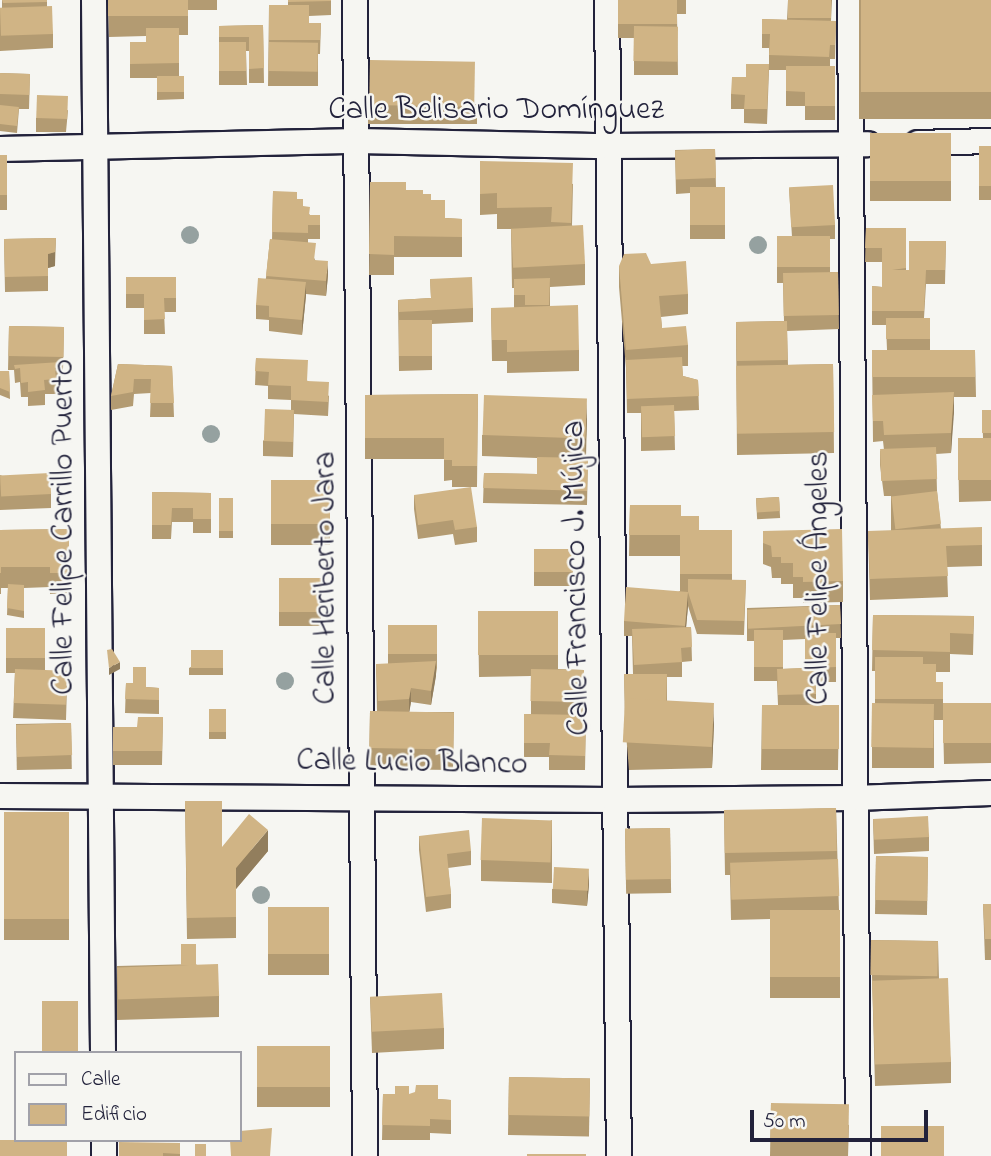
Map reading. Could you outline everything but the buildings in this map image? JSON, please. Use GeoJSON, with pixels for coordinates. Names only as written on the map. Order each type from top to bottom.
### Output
{"type":"FeatureCollection","features":[{"type":"Feature","properties":{"kind":"street","name":"Calle Felipe Carrillo Puerto"},"geometry":{"type":"LineString","coordinates":[[94,0],[103,1051]]}},
{"type":"Feature","properties":{"kind":"street","name":"Calle Heriberto Jara"},"geometry":{"type":"LineString","coordinates":[[355,0],[365,1156]]}},
{"type":"Feature","properties":{"kind":"street","name":"Calle Francisco J. Mújica"},"geometry":{"type":"LineString","coordinates":[[607,0],[619,1156]]}},
{"type":"Feature","properties":{"kind":"street","name":"Calle Felipe Ángeles"},"geometry":{"type":"LineString","coordinates":[[850,0],[858,1156]]}},
{"type":"Feature","properties":{"kind":"street","name":"Calle Belisario Domínguez"},"geometry":{"type":"LineString","coordinates":[[0,149],[358,141],[607,146],[853,145],[991,141]]}},
{"type":"Feature","properties":{"kind":"street","name":"Calle Lucio Blanco"},"geometry":{"type":"LineString","coordinates":[[0,796],[361,796],[614,800],[854,798],[991,793]]}}]}
